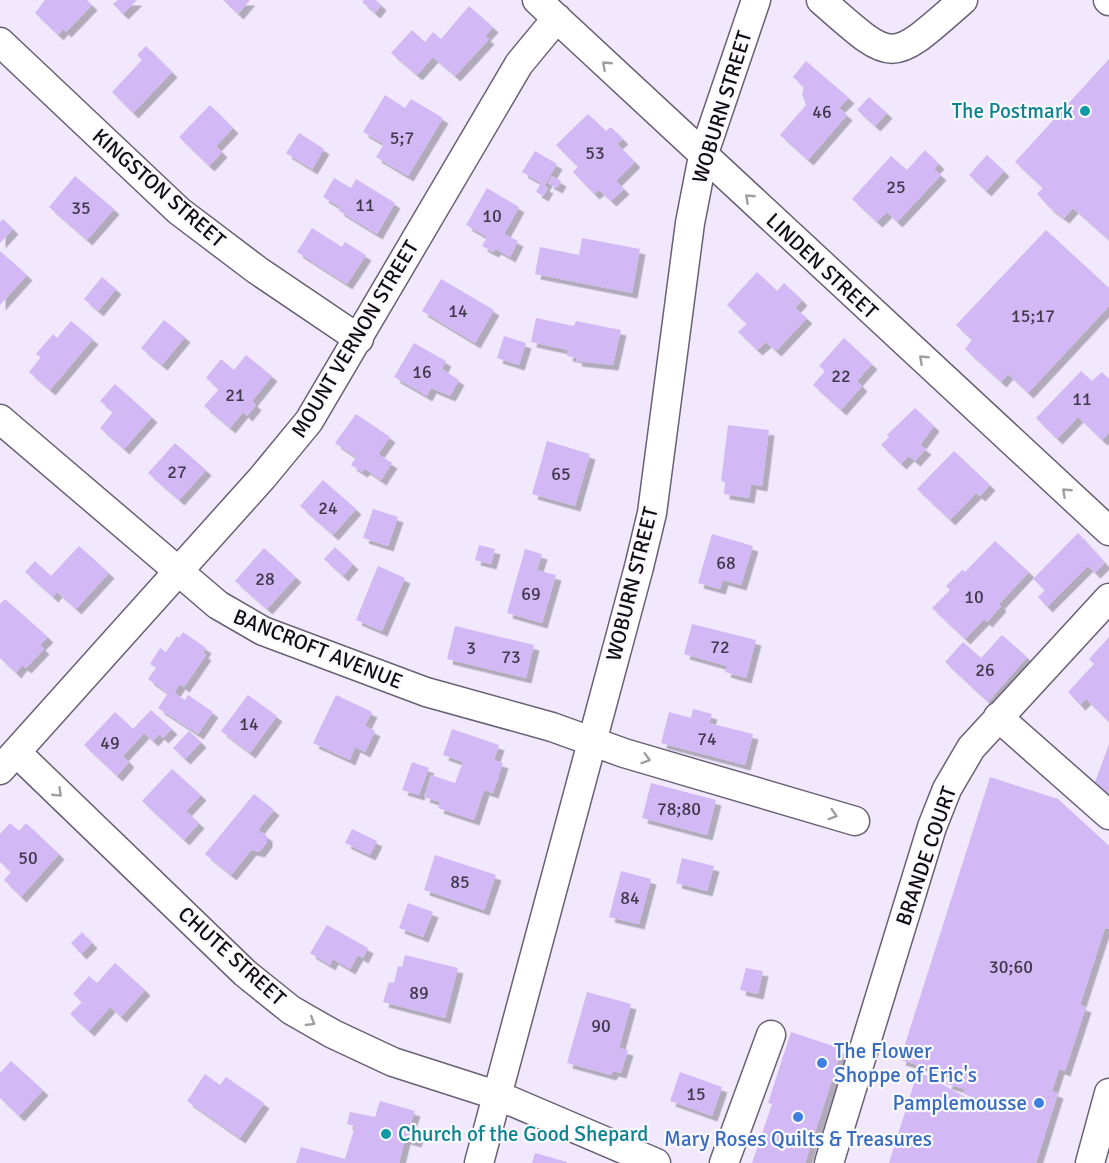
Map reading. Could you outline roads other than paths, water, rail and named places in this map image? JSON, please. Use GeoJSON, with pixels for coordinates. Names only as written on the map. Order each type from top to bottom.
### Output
{"type":"FeatureCollection","features":[{"type":"Feature","properties":{"kind":"street","name":"WOBURN STREET"},"geometry":{"type":"LineString","coordinates":[[479,1163],[499,1096],[652,513],[690,223],[704,156],[756,0]]}},
{"type":"Feature","properties":{"kind":"street"},"geometry":{"type":"LineString","coordinates":[[821,0],[867,41],[879,48],[892,50],[912,44],[963,0]]}},
{"type":"Feature","properties":{"kind":"street","name":"LINDEN STREET"},"geometry":{"type":"LineString","coordinates":[[547,9],[1109,531]]}},
{"type":"Feature","properties":{"kind":"street","name":"MOUNT VERNON STREET"},"geometry":{"type":"LineString","coordinates":[[8,761],[179,572],[302,430],[359,339],[519,64],[547,9]]}},
{"type":"Feature","properties":{"kind":"street","name":"KINGSTON STREET"},"geometry":{"type":"LineString","coordinates":[[0,42],[178,211],[256,270],[359,339]]}},
{"type":"Feature","properties":{"kind":"street","name":"BANCROFT AVENUE"},"geometry":{"type":"LineString","coordinates":[[0,419],[227,612],[263,631],[426,692],[552,727],[624,753],[855,821]]}},
{"type":"Feature","properties":{"kind":"street","name":"BRANDE COURT"},"geometry":{"type":"LineString","coordinates":[[829,1163],[932,827],[959,767],[998,717],[1109,598]]}},
{"type":"Feature","properties":{"kind":"street"},"geometry":{"type":"LineString","coordinates":[[998,717],[1109,815]]}},
{"type":"Feature","properties":{"kind":"street","name":"CHUTE STREET"},"geometry":{"type":"LineString","coordinates":[[8,761],[245,973],[291,1010],[333,1034],[393,1062],[499,1096],[656,1163]]}},
{"type":"Feature","properties":{"kind":"street"},"geometry":{"type":"LineString","coordinates":[[724,1163],[771,1035]]}},
{"type":"Feature","properties":{"kind":"street"},"geometry":{"type":"LineString","coordinates":[[1090,1163],[1109,1093]]}},
{"type":"Feature","properties":{"kind":"place","name":"The Postmark"},"geometry":{"type":"Point","coordinates":[1085,111]}},
{"type":"Feature","properties":{"kind":"place","name":"The Flower Shoppe of Eric's"},"geometry":{"type":"Point","coordinates":[822,1063]}},
{"type":"Feature","properties":{"kind":"place","name":"Pamplemousse"},"geometry":{"type":"Point","coordinates":[1039,1103]}},
{"type":"Feature","properties":{"kind":"place","name":"Mary Roses Quilts & Treasures"},"geometry":{"type":"Point","coordinates":[798,1117]}},
{"type":"Feature","properties":{"kind":"place","name":"Church of the Good Shepard"},"geometry":{"type":"Point","coordinates":[386,1134]}}]}
